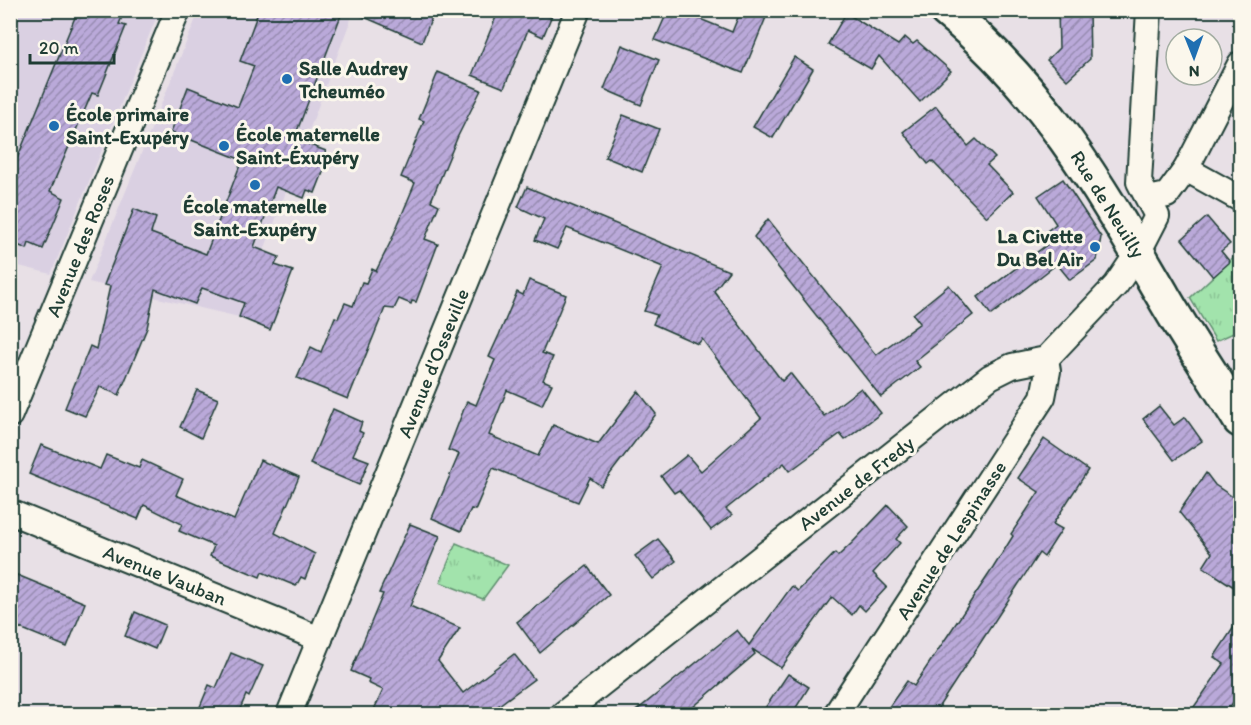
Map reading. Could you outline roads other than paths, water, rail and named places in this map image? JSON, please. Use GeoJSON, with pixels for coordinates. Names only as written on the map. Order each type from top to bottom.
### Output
{"type":"FeatureCollection","features":[{"type":"Feature","properties":{"kind":"main road","name":"Rue de Neuilly"},"geometry":{"type":"LineString","coordinates":[[946,10],[981,39],[1018,78],[1056,126],[1108,201],[1163,296],[1240,420]]}},
{"type":"Feature","properties":{"kind":"street","name":"Avenue des Roses"},"geometry":{"type":"LineString","coordinates":[[10,415],[178,10]]}},
{"type":"Feature","properties":{"kind":"street","name":"Avenue d'Osseville"},"geometry":{"type":"LineString","coordinates":[[289,714],[578,10]]}},
{"type":"Feature","properties":{"kind":"street"},"geometry":{"type":"LineString","coordinates":[[1046,359],[1116,285],[1139,251],[1157,216],[1144,191],[1149,10]]}},
{"type":"Feature","properties":{"kind":"street"},"geometry":{"type":"LineString","coordinates":[[1108,201],[1144,191],[1167,195],[1186,169],[1240,64]]}},
{"type":"Feature","properties":{"kind":"street"},"geometry":{"type":"LineString","coordinates":[[1186,169],[1240,199]]}},
{"type":"Feature","properties":{"kind":"street","name":"Avenue de Fredy"},"geometry":{"type":"LineString","coordinates":[[563,714],[990,377],[1012,366],[1046,359]]}},
{"type":"Feature","properties":{"kind":"street","name":"Avenue de Lespinasse"},"geometry":{"type":"LineString","coordinates":[[836,714],[1043,397],[1048,371],[1046,359]]}},
{"type":"Feature","properties":{"kind":"street","name":"Avenue Vauban"},"geometry":{"type":"LineString","coordinates":[[10,512],[320,639]]}},
{"type":"Feature","properties":{"kind":"place","name":"Salle Audrey Tcheuméo"},"geometry":{"type":"Point","coordinates":[287,79]}},
{"type":"Feature","properties":{"kind":"place","name":"École primaire Saint-Exupéry"},"geometry":{"type":"Point","coordinates":[54,126]}},
{"type":"Feature","properties":{"kind":"place","name":"École maternelle Saint-Éxupéry"},"geometry":{"type":"Point","coordinates":[224,146]}},
{"type":"Feature","properties":{"kind":"place","name":"École maternelle Saint-Exupéry"},"geometry":{"type":"Point","coordinates":[255,185]}},
{"type":"Feature","properties":{"kind":"place","name":"La Civette Du Bel Air"},"geometry":{"type":"Point","coordinates":[1095,247]}}]}
